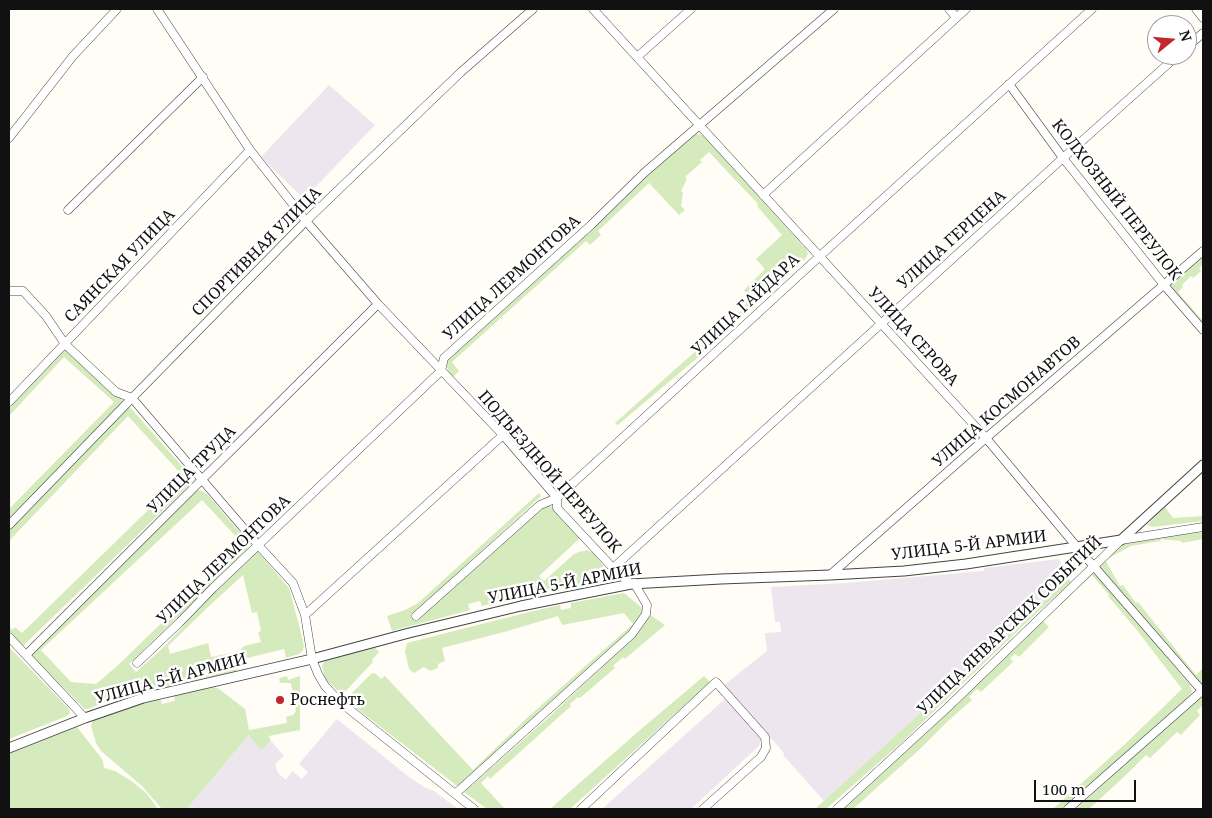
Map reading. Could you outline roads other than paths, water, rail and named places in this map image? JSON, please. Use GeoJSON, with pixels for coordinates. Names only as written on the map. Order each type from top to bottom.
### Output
{"type":"FeatureCollection","features":[{"type":"Feature","properties":{"kind":"street"},"geometry":{"type":"LineString","coordinates":[[9,138],[73,56],[117,9]]}},
{"type":"Feature","properties":{"kind":"street","name":"ПОДЪЕЗДНОЙ ПЕРЕУЛОК"},"geometry":{"type":"LineString","coordinates":[[157,9],[250,150],[306,221],[378,304],[503,435],[557,498],[557,508],[613,568],[632,584]]}},
{"type":"Feature","properties":{"kind":"street","name":"СПОРТИВНАЯ УЛИЦА"},"geometry":{"type":"LineString","coordinates":[[9,525],[306,221],[461,72],[533,9]]}},
{"type":"Feature","properties":{"kind":"street","name":"УЛИЦА СЕРОВА"},"geometry":{"type":"LineString","coordinates":[[593,9],[986,438],[1077,547],[1203,691]]}},
{"type":"Feature","properties":{"kind":"street"},"geometry":{"type":"LineString","coordinates":[[637,57],[692,9]]}},
{"type":"Feature","properties":{"kind":"street","name":"УЛИЦА ЛЕРМОНТОВА"},"geometry":{"type":"LineString","coordinates":[[137,663],[441,371],[444,358],[591,225],[644,173],[834,9]]}},
{"type":"Feature","properties":{"kind":"street"},"geometry":{"type":"LineString","coordinates":[[949,9],[956,17]]}},
{"type":"Feature","properties":{"kind":"street"},"geometry":{"type":"LineString","coordinates":[[763,195],[966,9]]}},
{"type":"Feature","properties":{"kind":"street","name":"УЛИЦА ГАЙДАРА"},"geometry":{"type":"LineString","coordinates":[[416,616],[540,505],[557,498],[1092,9]]}},
{"type":"Feature","properties":{"kind":"street"},"geometry":{"type":"LineString","coordinates":[[1196,9],[1203,18]]}},
{"type":"Feature","properties":{"kind":"street","name":"УЛИЦА ГЕРЦЕНА"},"geometry":{"type":"LineString","coordinates":[[613,568],[1167,65]]}},
{"type":"Feature","properties":{"kind":"street"},"geometry":{"type":"LineString","coordinates":[[68,210],[203,77]]}},
{"type":"Feature","properties":{"kind":"street","name":"КОЛХОЗНЫЙ ПЕРЕУЛОК"},"geometry":{"type":"LineString","coordinates":[[1010,84],[1063,158],[1203,330]]}},
{"type":"Feature","properties":{"kind":"street","name":"САЯНСКАЯ УЛИЦА"},"geometry":{"type":"LineString","coordinates":[[9,402],[250,150]]}},
{"type":"Feature","properties":{"kind":"street","name":"УЛИЦА КОСМОНАВТОВ"},"geometry":{"type":"LineString","coordinates":[[830,575],[1203,251]]}},
{"type":"Feature","properties":{"kind":"street"},"geometry":{"type":"LineString","coordinates":[[9,292],[23,291],[46,316],[65,344],[116,392],[132,398],[293,584],[305,615],[312,659],[325,686],[340,702],[474,809]]}},
{"type":"Feature","properties":{"kind":"street","name":"УЛИЦА ТРУДА"},"geometry":{"type":"LineString","coordinates":[[26,655],[378,304]]}},
{"type":"Feature","properties":{"kind":"street"},"geometry":{"type":"LineString","coordinates":[[305,615],[503,435]]}},
{"type":"Feature","properties":{"kind":"street","name":"УЛИЦА ЯНВАРСКИХ СОБЫТИЙ"},"geometry":{"type":"LineString","coordinates":[[837,809],[947,708],[1094,565],[1203,465]]}},
{"type":"Feature","properties":{"kind":"street","name":"УЛИЦА 5-Й АРМИИ"},"geometry":{"type":"LineString","coordinates":[[9,748],[85,718],[143,698],[312,659],[521,606],[632,584],[721,578],[904,571],[966,564],[1203,527]]}},
{"type":"Feature","properties":{"kind":"street"},"geometry":{"type":"LineString","coordinates":[[455,794],[632,634],[646,614],[648,605],[632,584]]}},
{"type":"Feature","properties":{"kind":"street"},"geometry":{"type":"LineString","coordinates":[[9,637],[85,718]]}},
{"type":"Feature","properties":{"kind":"street"},"geometry":{"type":"LineString","coordinates":[[581,809],[716,682],[765,737],[766,748],[761,757],[703,809]]}},
{"type":"Feature","properties":{"kind":"street"},"geometry":{"type":"LineString","coordinates":[[1068,809],[1203,691]]}},
{"type":"Feature","properties":{"kind":"place","name":"Роснефть"},"geometry":{"type":"Point","coordinates":[280,700]}}]}
